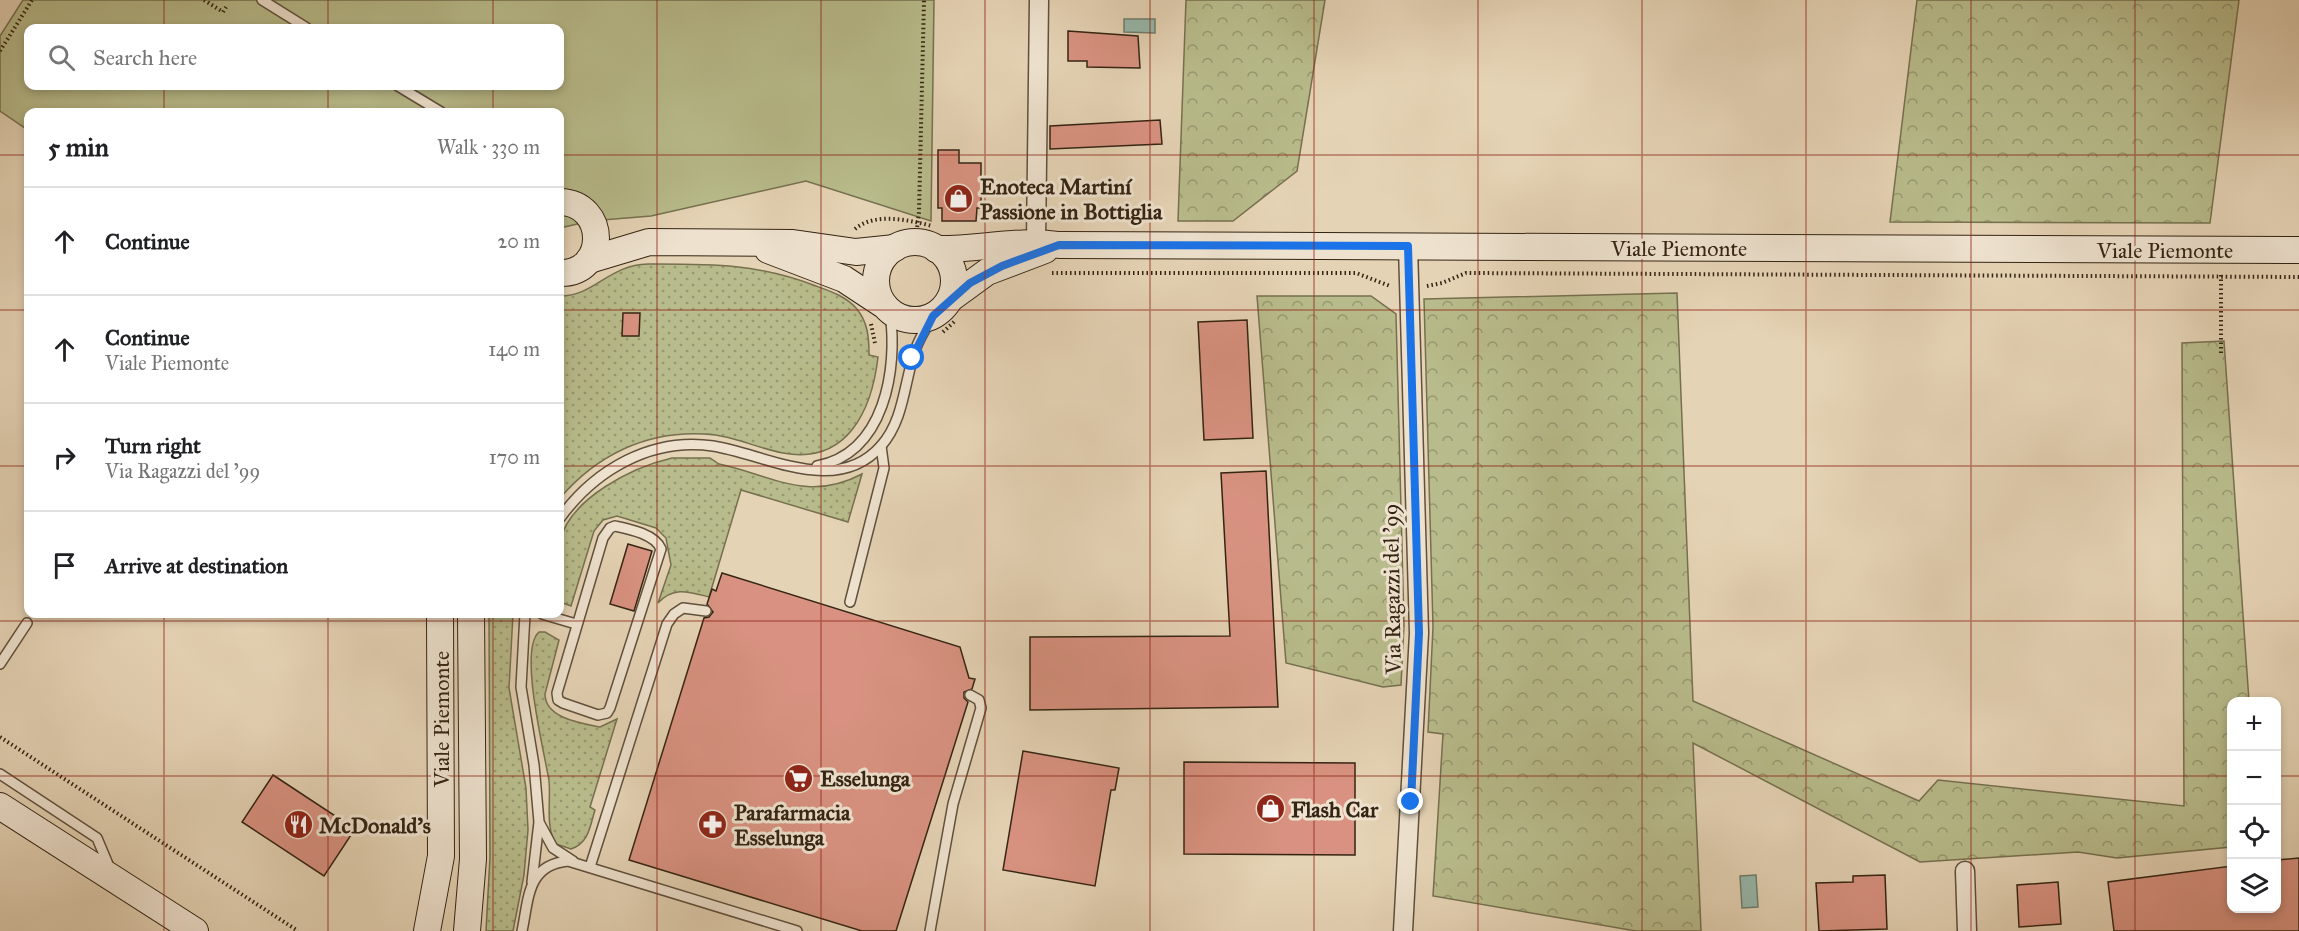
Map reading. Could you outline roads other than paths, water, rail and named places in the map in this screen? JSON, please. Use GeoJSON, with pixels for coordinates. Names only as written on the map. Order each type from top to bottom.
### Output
{"type":"FeatureCollection","features":[{"type":"Feature","properties":{"kind":"street"},"geometry":{"type":"LineString","coordinates":[[1039,0],[1048,244]]}},
{"type":"Feature","properties":{"kind":"street"},"geometry":{"type":"LineString","coordinates":[[570,204],[597,234],[596,248],[589,260]]}},
{"type":"Feature","properties":{"kind":"street","name":"Viale Piemonte"},"geometry":{"type":"LineString","coordinates":[[570,204],[620,232],[649,242]]}},
{"type":"Feature","properties":{"kind":"street"},"geometry":{"type":"LineString","coordinates":[[917,234],[951,266],[953,288],[945,317],[911,320],[880,310],[876,283],[881,261],[917,234]]}},
{"type":"Feature","properties":{"kind":"street","name":"Viale Piemonte"},"geometry":{"type":"LineString","coordinates":[[564,272],[579,269],[589,260],[649,242],[793,243],[856,252],[917,234],[969,249],[1048,244],[2299,250]]}},
{"type":"Feature","properties":{"kind":"street","name":"Viale Piemonte"},"geometry":{"type":"LineString","coordinates":[[751,244],[836,276],[880,310]]}},
{"type":"Feature","properties":{"kind":"street","name":"Viale Piemonte"},"geometry":{"type":"LineString","coordinates":[[945,317],[987,272],[1048,244]]}},
{"type":"Feature","properties":{"kind":"street","name":"Via Ragazzi del '99"},"geometry":{"type":"LineString","coordinates":[[1403,931],[1419,633],[1408,246]]}},
{"type":"Feature","properties":{"kind":"street","name":"Viale Piemonte"},"geometry":{"type":"LineString","coordinates":[[427,931],[441,856],[440,618]]}},
{"type":"Feature","properties":{"kind":"street","name":"Viale Piemonte"},"geometry":{"type":"LineString","coordinates":[[467,931],[473,858],[471,618]]}},
{"type":"Feature","properties":{"kind":"street"},"geometry":{"type":"LineString","coordinates":[[0,806],[195,931]]}},
{"type":"Feature","properties":{"kind":"street"},"geometry":{"type":"LineString","coordinates":[[1965,871],[1967,931]]}},
{"type":"Feature","properties":{"kind":"lane"},"geometry":{"type":"LineString","coordinates":[[262,0],[301,24]]}},
{"type":"Feature","properties":{"kind":"lane"},"geometry":{"type":"LineString","coordinates":[[405,90],[434,108]]}},
{"type":"Feature","properties":{"kind":"lane"},"geometry":{"type":"LineString","coordinates":[[799,468],[825,465],[848,455],[861,445],[872,431],[883,400],[893,346],[880,310]]}},
{"type":"Feature","properties":{"kind":"lane"},"geometry":{"type":"LineString","coordinates":[[564,513],[583,491],[611,468],[656,450],[675,446],[711,446],[799,468],[822,471],[841,468],[869,456],[881,446],[899,413],[916,345],[945,317]]}},
{"type":"Feature","properties":{"kind":"lane"},"geometry":{"type":"LineString","coordinates":[[849,602],[884,468],[881,446]]}},
{"type":"Feature","properties":{"kind":"lane"},"geometry":{"type":"LineString","coordinates":[[618,527],[657,542],[660,552],[612,704],[605,714],[598,715],[562,704],[556,698],[576,624],[603,538],[610,528],[618,527]]}},
{"type":"Feature","properties":{"kind":"lane"},"geometry":{"type":"LineString","coordinates":[[590,867],[667,624],[674,614],[683,608],[706,611]]}},
{"type":"Feature","properties":{"kind":"lane"},"geometry":{"type":"LineString","coordinates":[[522,931],[531,887],[539,822],[534,765],[521,687],[525,618]]}},
{"type":"Feature","properties":{"kind":"lane"},"geometry":{"type":"LineString","coordinates":[[556,618],[576,624]]}},
{"type":"Feature","properties":{"kind":"lane"},"geometry":{"type":"LineString","coordinates":[[0,664],[27,623]]}},
{"type":"Feature","properties":{"kind":"lane"},"geometry":{"type":"LineString","coordinates":[[930,931],[953,804],[981,708],[979,700],[970,695]]}},
{"type":"Feature","properties":{"kind":"lane"},"geometry":{"type":"LineString","coordinates":[[0,774],[97,838],[114,880]]}},
{"type":"Feature","properties":{"kind":"lane"},"geometry":{"type":"LineString","coordinates":[[539,822],[553,848],[575,862],[797,931]]}},
{"type":"Feature","properties":{"kind":"lane"},"geometry":{"type":"LineString","coordinates":[[531,887],[541,870],[563,862],[575,862]]}},
{"type":"Feature","properties":{"kind":"place","name":"Enoteca Martiní Passione in Bottiglia"},"geometry":{"type":"Point","coordinates":[959,199]}},
{"type":"Feature","properties":{"kind":"place","name":"Esselunga"},"geometry":{"type":"Point","coordinates":[799,778]}},
{"type":"Feature","properties":{"kind":"place","name":"Flash Car"},"geometry":{"type":"Point","coordinates":[1270,809]}},
{"type":"Feature","properties":{"kind":"place","name":"McDonald's"},"geometry":{"type":"Point","coordinates":[298,825]}},
{"type":"Feature","properties":{"kind":"place","name":"Parafarmacia Esselunga"},"geometry":{"type":"Point","coordinates":[713,825]}}]}
